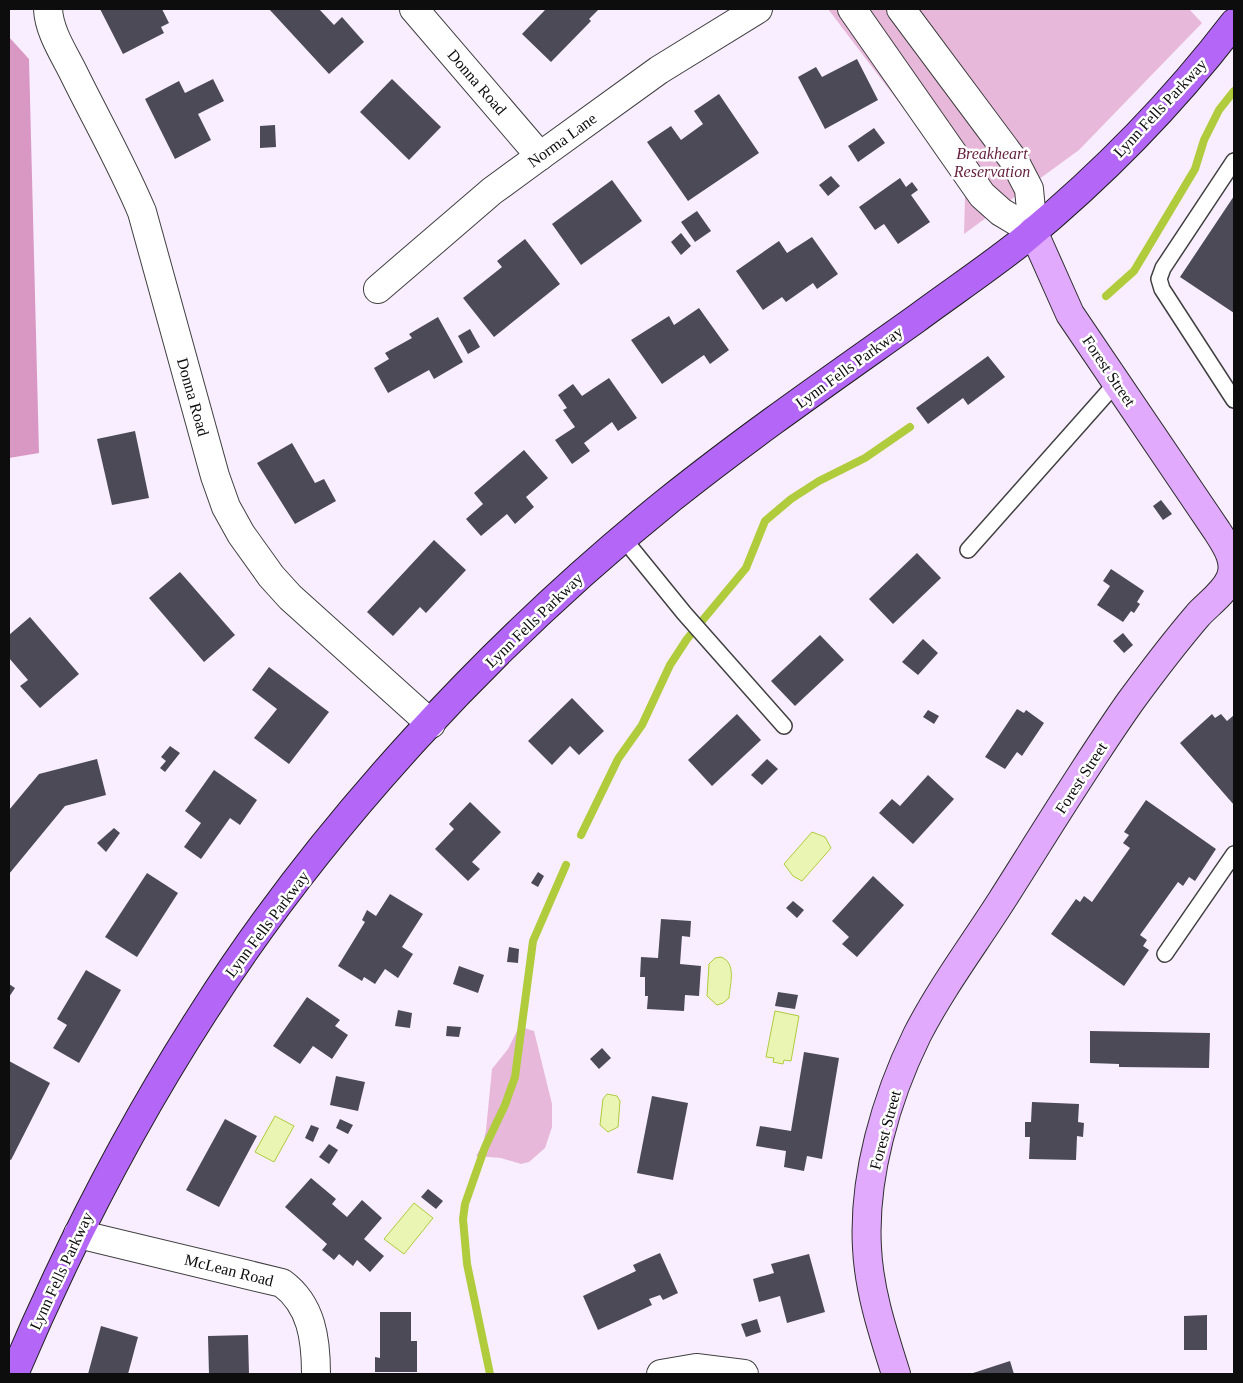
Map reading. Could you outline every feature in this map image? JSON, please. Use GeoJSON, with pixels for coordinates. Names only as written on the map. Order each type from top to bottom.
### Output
{"type":"FeatureCollection","features":[{"type":"Feature","properties":{"kind":"main road","name":"Lynn Fells Parkway"},"geometry":{"type":"LineString","coordinates":[[14,1374],[78,1234],[145,1108],[227,977],[288,892],[374,786],[506,646],[623,538],[736,449],[1033,232],[1147,125],[1234,23]]}},
{"type":"Feature","properties":{"kind":"street","name":"Donna Road"},"geometry":{"type":"LineString","coordinates":[[48,9],[48,18],[59,43],[127,175],[142,212],[226,507],[254,554],[290,597],[431,724]]}},
{"type":"Feature","properties":{"kind":"street","name":"Donna Road"},"geometry":{"type":"LineString","coordinates":[[414,9],[540,156]]}},
{"type":"Feature","properties":{"kind":"street","name":"Norma Lane"},"geometry":{"type":"LineString","coordinates":[[378,289],[492,191],[659,70],[758,9]]}},
{"type":"Feature","properties":{"kind":"street"},"geometry":{"type":"LineString","coordinates":[[852,9],[982,195],[1001,212],[1033,232]]}},
{"type":"Feature","properties":{"kind":"street","name":"Forest Street"},"geometry":{"type":"LineString","coordinates":[[896,1374],[872,1289],[866,1224],[879,1145],[887,1113],[906,1060],[918,1032],[1129,704],[1165,655],[1198,616],[1230,585],[1233,569],[1230,554],[1066,306],[1033,232],[1030,189],[1015,162],[901,9]]}},
{"type":"Feature","properties":{"kind":"street","name":"McLean Road"},"geometry":{"type":"LineString","coordinates":[[78,1234],[282,1283],[301,1302],[308,1318],[314,1338],[316,1374]]}},
{"type":"Feature","properties":{"kind":"street"},"geometry":{"type":"LineString","coordinates":[[661,1374],[696,1368],[744,1374]]}},
{"type":"Feature","properties":{"kind":"lane"},"geometry":{"type":"LineString","coordinates":[[1234,160],[1163,268],[1160,278],[1162,289],[1234,400]]}},
{"type":"Feature","properties":{"kind":"lane"},"geometry":{"type":"LineString","coordinates":[[968,550],[1116,382]]}},
{"type":"Feature","properties":{"kind":"lane"},"geometry":{"type":"LineString","coordinates":[[623,538],[707,640],[784,726]]}},
{"type":"Feature","properties":{"kind":"lane"},"geometry":{"type":"LineString","coordinates":[[1165,954],[1234,854]]}},
{"type":"Feature","properties":{"kind":"green space","name":"Breakheart Reservation"},"geometry":{"type":"Polygon","coordinates":[[[828,9],[1189,9],[1202,23],[1079,150],[964,234],[965,196],[923,134],[828,9]]]}},
{"type":"Feature","properties":{"kind":"green space"},"geometry":{"type":"Polygon","coordinates":[[[524,1028],[534,1031],[552,1104],[552,1127],[545,1148],[529,1162],[521,1164],[501,1158],[476,1156],[483,1144],[486,1130],[492,1069],[508,1049],[518,1029],[524,1028]]]}},
{"type":"Feature","properties":{"kind":"shaded area"},"geometry":{"type":"Polygon","coordinates":[[[9,37],[29,59],[39,453],[9,458],[9,37]]]}},
{"type":"Feature","properties":{"kind":"shaded area"},"geometry":{"type":"Polygon","coordinates":[[[812,832],[825,837],[831,848],[802,881],[793,876],[784,864],[812,832]]]}},
{"type":"Feature","properties":{"kind":"shaded area"},"geometry":{"type":"Polygon","coordinates":[[[721,957],[729,964],[731,980],[729,998],[717,1005],[707,996],[709,964],[715,958],[721,957]]]}},
{"type":"Feature","properties":{"kind":"shaded area"},"geometry":{"type":"Polygon","coordinates":[[[775,1011],[799,1016],[791,1061],[784,1060],[783,1064],[773,1062],[774,1058],[766,1057],[775,1011]]]}},
{"type":"Feature","properties":{"kind":"shaded area"},"geometry":{"type":"Polygon","coordinates":[[[607,1094],[617,1096],[620,1101],[618,1127],[608,1132],[600,1125],[603,1099],[607,1094]]]}},
{"type":"Feature","properties":{"kind":"shaded area"},"geometry":{"type":"Polygon","coordinates":[[[275,1116],[294,1126],[274,1162],[255,1152],[275,1116]]]}},
{"type":"Feature","properties":{"kind":"shaded area"},"geometry":{"type":"Polygon","coordinates":[[[414,1203],[433,1218],[404,1254],[384,1239],[414,1203]]]}},
{"type":"Feature","properties":{"kind":"building"},"geometry":{"type":"Polygon","coordinates":[[[100,9],[162,9],[169,23],[161,27],[164,33],[123,54],[100,9]]]}},
{"type":"Feature","properties":{"kind":"building"},"geometry":{"type":"Polygon","coordinates":[[[269,9],[319,9],[334,25],[342,17],[364,42],[329,74],[269,9]]]}},
{"type":"Feature","properties":{"kind":"building"},"geometry":{"type":"Polygon","coordinates":[[[543,9],[599,9],[589,19],[591,21],[551,62],[522,34],[545,10],[543,9]]]}},
{"type":"Feature","properties":{"kind":"building"},"geometry":{"type":"Polygon","coordinates":[[[857,59],[878,100],[825,129],[798,77],[816,67],[822,77],[857,59]]]}},
{"type":"Feature","properties":{"kind":"building"},"geometry":{"type":"Polygon","coordinates":[[[213,79],[224,101],[198,114],[211,140],[175,159],[145,99],[179,81],[185,93],[213,79]]]}},
{"type":"Feature","properties":{"kind":"building"},"geometry":{"type":"Polygon","coordinates":[[[392,79],[441,127],[409,160],[360,112],[392,79]]]}},
{"type":"Feature","properties":{"kind":"building"},"geometry":{"type":"Polygon","coordinates":[[[719,94],[759,153],[688,201],[647,142],[671,126],[681,140],[703,124],[694,111],[719,94]]]}},
{"type":"Feature","properties":{"kind":"building"},"geometry":{"type":"Polygon","coordinates":[[[275,125],[276,147],[260,148],[260,126],[275,125]]]}},
{"type":"Feature","properties":{"kind":"building"},"geometry":{"type":"Polygon","coordinates":[[[874,128],[885,143],[858,162],[848,146],[874,128]]]}},
{"type":"Feature","properties":{"kind":"building"},"geometry":{"type":"Polygon","coordinates":[[[831,176],[840,186],[828,196],[819,185],[831,176]]]}},
{"type":"Feature","properties":{"kind":"building"},"geometry":{"type":"Polygon","coordinates":[[[900,178],[906,187],[912,182],[918,190],[911,195],[930,222],[898,244],[884,224],[875,230],[859,207],[900,178]]]}},
{"type":"Feature","properties":{"kind":"building"},"geometry":{"type":"Polygon","coordinates":[[[612,180],[642,221],[581,265],[552,224],[612,180]]]}},
{"type":"Feature","properties":{"kind":"building"},"geometry":{"type":"Polygon","coordinates":[[[1234,196],[1234,313],[1180,277],[1234,196]]]}},
{"type":"Feature","properties":{"kind":"building"},"geometry":{"type":"Polygon","coordinates":[[[697,211],[711,231],[695,242],[681,222],[697,211]]]}},
{"type":"Feature","properties":{"kind":"building"},"geometry":{"type":"Polygon","coordinates":[[[681,233],[691,246],[681,255],[671,242],[681,233]]]}},
{"type":"Feature","properties":{"kind":"building"},"geometry":{"type":"Polygon","coordinates":[[[812,237],[838,274],[817,289],[813,283],[786,302],[782,297],[763,310],[736,271],[779,241],[787,253],[812,237]]]}},
{"type":"Feature","properties":{"kind":"building"},"geometry":{"type":"Polygon","coordinates":[[[525,239],[560,284],[494,337],[463,298],[502,267],[497,261],[525,239]]]}},
{"type":"Feature","properties":{"kind":"building"},"geometry":{"type":"Polygon","coordinates":[[[699,308],[729,350],[710,364],[704,355],[662,384],[631,340],[669,316],[674,325],[699,308]]]}},
{"type":"Feature","properties":{"kind":"building"},"geometry":{"type":"Polygon","coordinates":[[[438,317],[463,362],[434,379],[429,370],[388,393],[374,368],[389,359],[385,353],[412,338],[409,334],[438,317]]]}},
{"type":"Feature","properties":{"kind":"building"},"geometry":{"type":"Polygon","coordinates":[[[470,329],[480,347],[468,354],[458,336],[470,329]]]}},
{"type":"Feature","properties":{"kind":"building"},"geometry":{"type":"Polygon","coordinates":[[[988,356],[1005,377],[968,405],[963,398],[928,424],[916,408],[988,356]]]}},
{"type":"Feature","properties":{"kind":"building"},"geometry":{"type":"Polygon","coordinates":[[[609,378],[637,418],[618,431],[612,422],[584,443],[590,451],[572,464],[555,440],[575,427],[563,410],[567,408],[558,395],[573,384],[582,396],[609,378]]]}},
{"type":"Feature","properties":{"kind":"building"},"geometry":{"type":"Polygon","coordinates":[[[135,431],[149,498],[112,505],[97,439],[135,431]]]}},
{"type":"Feature","properties":{"kind":"building"},"geometry":{"type":"Polygon","coordinates":[[[292,443],[315,483],[324,479],[336,501],[295,524],[257,463],[292,443]]]}},
{"type":"Feature","properties":{"kind":"building"},"geometry":{"type":"Polygon","coordinates":[[[524,450],[548,478],[526,497],[534,507],[515,524],[507,514],[481,536],[466,519],[483,504],[474,493],[524,450]]]}},
{"type":"Feature","properties":{"kind":"building"},"geometry":{"type":"Polygon","coordinates":[[[1161,500],[1172,514],[1163,520],[1153,506],[1161,500]]]}},
{"type":"Feature","properties":{"kind":"building"},"geometry":{"type":"Polygon","coordinates":[[[434,540],[466,570],[426,613],[420,607],[393,636],[367,612],[434,540]]]}},
{"type":"Feature","properties":{"kind":"building"},"geometry":{"type":"Polygon","coordinates":[[[917,553],[941,578],[893,624],[869,599],[917,553]]]}},
{"type":"Feature","properties":{"kind":"building"},"geometry":{"type":"Polygon","coordinates":[[[1111,569],[1144,591],[1137,602],[1140,604],[1134,613],[1131,611],[1123,622],[1097,605],[1110,586],[1103,581],[1111,569]]]}},
{"type":"Feature","properties":{"kind":"building"},"geometry":{"type":"Polygon","coordinates":[[[180,572],[235,635],[204,662],[149,598],[180,572]]]}},
{"type":"Feature","properties":{"kind":"building"},"geometry":{"type":"Polygon","coordinates":[[[30,617],[79,674],[40,708],[20,686],[28,680],[9,658],[9,635],[30,617]]]}},
{"type":"Feature","properties":{"kind":"building"},"geometry":{"type":"Polygon","coordinates":[[[1123,633],[1133,645],[1124,653],[1113,641],[1123,633]]]}},
{"type":"Feature","properties":{"kind":"building"},"geometry":{"type":"Polygon","coordinates":[[[820,635],[844,660],[795,706],[771,681],[820,635]]]}},
{"type":"Feature","properties":{"kind":"building"},"geometry":{"type":"Polygon","coordinates":[[[923,639],[938,653],[918,675],[902,662],[923,639]]]}},
{"type":"Feature","properties":{"kind":"building"},"geometry":{"type":"Polygon","coordinates":[[[269,667],[329,712],[289,764],[254,738],[277,709],[252,690],[269,667]]]}},
{"type":"Feature","properties":{"kind":"building"},"geometry":{"type":"Polygon","coordinates":[[[572,698],[604,731],[579,755],[570,746],[552,765],[528,741],[572,698]]]}},
{"type":"Feature","properties":{"kind":"building"},"geometry":{"type":"Polygon","coordinates":[[[1017,709],[1024,713],[1026,710],[1044,723],[1022,756],[1017,752],[1005,769],[985,757],[1017,709]]]}},
{"type":"Feature","properties":{"kind":"building"},"geometry":{"type":"Polygon","coordinates":[[[928,710],[939,716],[934,724],[923,717],[928,710]]]}},
{"type":"Feature","properties":{"kind":"building"},"geometry":{"type":"Polygon","coordinates":[[[737,714],[761,740],[712,786],[688,760],[737,714]]]}},
{"type":"Feature","properties":{"kind":"building"},"geometry":{"type":"Polygon","coordinates":[[[1212,714],[1215,718],[1221,714],[1227,721],[1234,715],[1234,805],[1180,743],[1212,714]]]}},
{"type":"Feature","properties":{"kind":"building"},"geometry":{"type":"Polygon","coordinates":[[[170,746],[180,753],[165,772],[160,768],[166,761],[161,757],[170,746]]]}},
{"type":"Feature","properties":{"kind":"building"},"geometry":{"type":"Polygon","coordinates":[[[97,759],[106,795],[65,806],[9,874],[9,810],[39,774],[97,759]]]}},
{"type":"Feature","properties":{"kind":"building"},"geometry":{"type":"Polygon","coordinates":[[[767,759],[778,769],[762,785],[751,775],[767,759]]]}},
{"type":"Feature","properties":{"kind":"building"},"geometry":{"type":"Polygon","coordinates":[[[214,770],[257,800],[240,825],[230,818],[201,859],[184,847],[201,823],[185,811],[214,770]]]}},
{"type":"Feature","properties":{"kind":"building"},"geometry":{"type":"Polygon","coordinates":[[[928,775],[954,799],[913,844],[879,813],[892,799],[900,806],[928,775]]]}},
{"type":"Feature","properties":{"kind":"building"},"geometry":{"type":"Polygon","coordinates":[[[1146,800],[1216,849],[1195,881],[1189,877],[1183,886],[1178,882],[1140,935],[1147,940],[1143,946],[1149,950],[1124,986],[1051,934],[1076,899],[1080,902],[1084,896],[1092,902],[1130,848],[1123,843],[1129,835],[1124,832],[1146,800]]]}},
{"type":"Feature","properties":{"kind":"building"},"geometry":{"type":"Polygon","coordinates":[[[470,802],[501,832],[472,862],[480,869],[468,881],[435,849],[454,829],[449,824],[470,802]]]}},
{"type":"Feature","properties":{"kind":"building"},"geometry":{"type":"Polygon","coordinates":[[[114,828],[120,833],[106,852],[97,843],[114,828]]]}},
{"type":"Feature","properties":{"kind":"building"},"geometry":{"type":"Polygon","coordinates":[[[538,872],[544,876],[538,887],[531,883],[538,872]]]}},
{"type":"Feature","properties":{"kind":"building"},"geometry":{"type":"Polygon","coordinates":[[[147,873],[178,893],[137,957],[105,937],[147,873]]]}},
{"type":"Feature","properties":{"kind":"building"},"geometry":{"type":"Polygon","coordinates":[[[873,876],[904,905],[857,957],[842,944],[849,937],[832,921],[873,876]]]}},
{"type":"Feature","properties":{"kind":"building"},"geometry":{"type":"Polygon","coordinates":[[[390,894],[423,914],[402,947],[413,954],[398,978],[385,969],[375,984],[364,977],[362,981],[338,966],[365,922],[362,920],[367,910],[376,916],[390,894]]]}},
{"type":"Feature","properties":{"kind":"building"},"geometry":{"type":"Polygon","coordinates":[[[793,901],[804,910],[797,918],[786,908],[793,901]]]}},
{"type":"Feature","properties":{"kind":"building"},"geometry":{"type":"Polygon","coordinates":[[[661,919],[691,921],[690,937],[682,936],[680,964],[701,966],[699,996],[685,995],[684,1011],[647,1009],[648,996],[645,996],[645,977],[640,977],[641,957],[658,958],[661,919]]]}},
{"type":"Feature","properties":{"kind":"building"},"geometry":{"type":"Polygon","coordinates":[[[509,947],[519,949],[518,963],[507,962],[509,947]]]}},
{"type":"Feature","properties":{"kind":"building"},"geometry":{"type":"Polygon","coordinates":[[[459,966],[484,975],[478,993],[453,984],[459,966]]]}},
{"type":"Feature","properties":{"kind":"building"},"geometry":{"type":"Polygon","coordinates":[[[86,970],[121,990],[79,1063],[53,1048],[67,1025],[57,1019],[86,970]]]}},
{"type":"Feature","properties":{"kind":"building"},"geometry":{"type":"Polygon","coordinates":[[[9,984],[15,988],[9,997],[9,984]]]}},
{"type":"Feature","properties":{"kind":"building"},"geometry":{"type":"Polygon","coordinates":[[[778,992],[798,995],[795,1009],[775,1006],[778,992]]]}},
{"type":"Feature","properties":{"kind":"building"},"geometry":{"type":"Polygon","coordinates":[[[307,997],[340,1020],[335,1026],[348,1035],[332,1059],[313,1046],[300,1064],[273,1046],[307,997]]]}},
{"type":"Feature","properties":{"kind":"building"},"geometry":{"type":"Polygon","coordinates":[[[398,1010],[412,1013],[410,1028],[395,1026],[398,1010]]]}},
{"type":"Feature","properties":{"kind":"building"},"geometry":{"type":"Polygon","coordinates":[[[447,1026],[461,1027],[459,1037],[446,1036],[447,1026]]]}},
{"type":"Feature","properties":{"kind":"building"},"geometry":{"type":"Polygon","coordinates":[[[1090,1031],[1210,1033],[1209,1068],[1119,1067],[1119,1064],[1090,1063],[1090,1031]]]}},
{"type":"Feature","properties":{"kind":"building"},"geometry":{"type":"Polygon","coordinates":[[[602,1048],[611,1058],[599,1069],[590,1059],[602,1048]]]}},
{"type":"Feature","properties":{"kind":"building"},"geometry":{"type":"Polygon","coordinates":[[[804,1052],[839,1058],[822,1159],[807,1156],[804,1171],[784,1167],[786,1151],[756,1146],[760,1126],[791,1131],[804,1052]]]}},
{"type":"Feature","properties":{"kind":"building"},"geometry":{"type":"Polygon","coordinates":[[[9,1061],[50,1083],[11,1160],[9,1159],[9,1061]]]}},
{"type":"Feature","properties":{"kind":"building"},"geometry":{"type":"Polygon","coordinates":[[[336,1076],[365,1082],[358,1111],[330,1105],[336,1076]]]}},
{"type":"Feature","properties":{"kind":"building"},"geometry":{"type":"Polygon","coordinates":[[[652,1096],[688,1103],[673,1180],[637,1173],[652,1096]]]}},
{"type":"Feature","properties":{"kind":"building"},"geometry":{"type":"Polygon","coordinates":[[[1032,1102],[1079,1104],[1078,1122],[1084,1123],[1083,1137],[1077,1136],[1076,1160],[1029,1159],[1030,1137],[1025,1137],[1025,1122],[1031,1122],[1032,1102]]]}},
{"type":"Feature","properties":{"kind":"building"},"geometry":{"type":"Polygon","coordinates":[[[225,1119],[257,1136],[219,1207],[186,1190],[225,1119]]]}},
{"type":"Feature","properties":{"kind":"building"},"geometry":{"type":"Polygon","coordinates":[[[340,1119],[353,1125],[348,1134],[336,1128],[340,1119]]]}},
{"type":"Feature","properties":{"kind":"building"},"geometry":{"type":"Polygon","coordinates":[[[311,1125],[319,1128],[313,1142],[305,1138],[311,1125]]]}},
{"type":"Feature","properties":{"kind":"building"},"geometry":{"type":"Polygon","coordinates":[[[329,1144],[338,1150],[329,1164],[319,1157],[329,1144]]]}},
{"type":"Feature","properties":{"kind":"building"},"geometry":{"type":"Polygon","coordinates":[[[311,1178],[336,1199],[332,1204],[347,1217],[362,1200],[382,1218],[364,1239],[384,1256],[370,1272],[357,1260],[353,1266],[339,1254],[334,1260],[322,1250],[327,1244],[285,1207],[311,1178]]]}},
{"type":"Feature","properties":{"kind":"building"},"geometry":{"type":"Polygon","coordinates":[[[428,1189],[443,1201],[436,1209],[421,1197],[428,1189]]]}},
{"type":"Feature","properties":{"kind":"building"},"geometry":{"type":"Polygon","coordinates":[[[660,1253],[678,1293],[663,1300],[660,1295],[649,1299],[652,1305],[598,1330],[583,1296],[636,1271],[633,1265],[660,1253]]]}},
{"type":"Feature","properties":{"kind":"building"},"geometry":{"type":"Polygon","coordinates":[[[809,1254],[825,1312],[787,1323],[780,1296],[759,1302],[753,1279],[774,1273],[771,1264],[809,1254]]]}},
{"type":"Feature","properties":{"kind":"building"},"geometry":{"type":"Polygon","coordinates":[[[380,1312],[411,1312],[411,1341],[417,1341],[417,1372],[375,1372],[375,1357],[380,1358],[380,1312]]]}},
{"type":"Feature","properties":{"kind":"building"},"geometry":{"type":"Polygon","coordinates":[[[1207,1315],[1207,1350],[1184,1350],[1184,1316],[1207,1315]]]}},
{"type":"Feature","properties":{"kind":"building"},"geometry":{"type":"Polygon","coordinates":[[[757,1319],[761,1332],[746,1337],[741,1324],[757,1319]]]}},
{"type":"Feature","properties":{"kind":"building"},"geometry":{"type":"Polygon","coordinates":[[[101,1326],[138,1337],[128,1374],[88,1374],[101,1326]]]}},
{"type":"Feature","properties":{"kind":"building"},"geometry":{"type":"Polygon","coordinates":[[[248,1335],[249,1374],[209,1374],[208,1336],[248,1335]]]}},
{"type":"Feature","properties":{"kind":"building"},"geometry":{"type":"Polygon","coordinates":[[[1010,1361],[1014,1374],[970,1374],[1010,1361]]]}},
{"type":"Feature","properties":{"kind":"waterway"},"geometry":{"type":"LineString","coordinates":[[1106,296],[1134,271],[1195,169],[1204,140],[1219,110],[1234,91]]}},
{"type":"Feature","properties":{"kind":"waterway"},"geometry":{"type":"LineString","coordinates":[[581,835],[618,759],[642,725],[670,665],[687,639],[746,568],[765,521],[791,499],[819,481],[865,458],[910,427]]}},
{"type":"Feature","properties":{"kind":"waterway"},"geometry":{"type":"LineString","coordinates":[[490,1374],[467,1264],[463,1219],[465,1204],[485,1147],[505,1105],[515,1077],[533,941],[566,865]]}}]}
